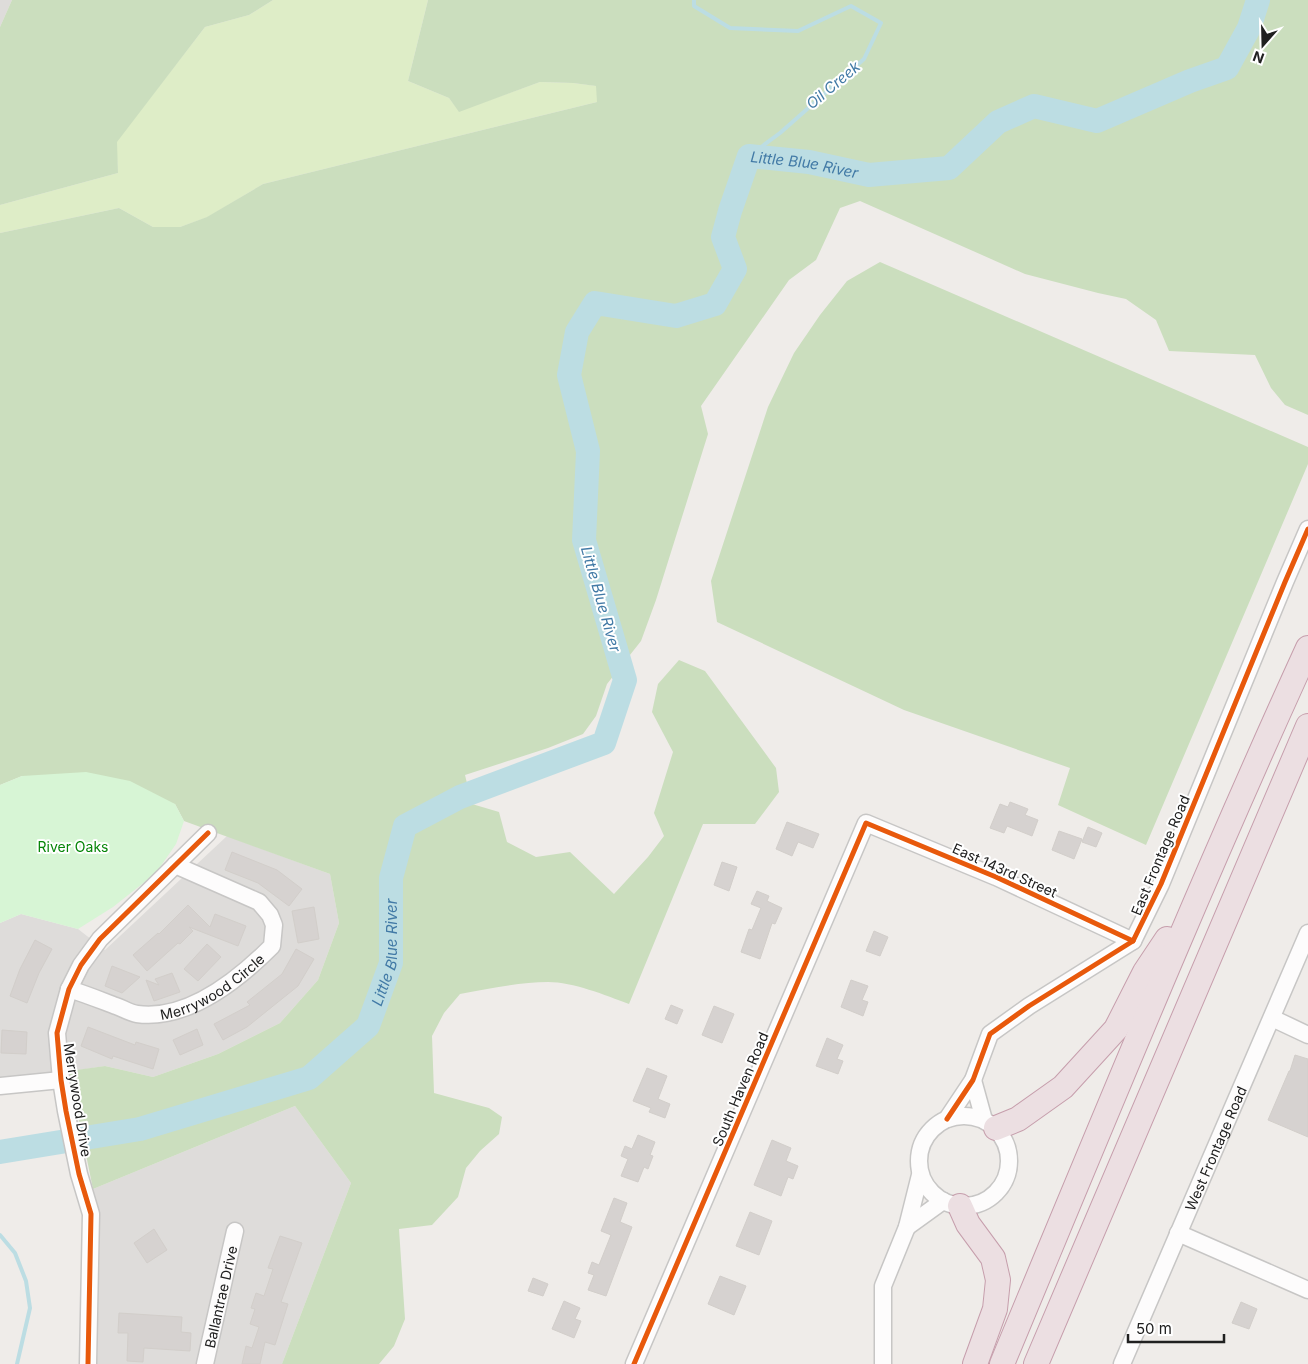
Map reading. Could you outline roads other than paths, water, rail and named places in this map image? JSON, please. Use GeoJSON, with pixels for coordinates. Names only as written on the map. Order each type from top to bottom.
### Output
{"type":"FeatureCollection","features":[{"type":"Feature","properties":{"kind":"highway"},"geometry":{"type":"LineString","coordinates":[[1002,1364],[1206,879],[1308,648]]}},
{"type":"Feature","properties":{"kind":"highway"},"geometry":{"type":"LineString","coordinates":[[1036,1364],[1308,726]]}},
{"type":"Feature","properties":{"kind":"highway"},"geometry":{"type":"LineString","coordinates":[[990,1124],[1018,1119],[1063,1087],[1116,1029],[1146,972],[1206,879]]}},
{"type":"Feature","properties":{"kind":"highway"},"geometry":{"type":"LineString","coordinates":[[951,1204],[993,1258],[998,1280],[995,1309],[975,1364]]}},
{"type":"Feature","properties":{"kind":"street","name":"East Frontage Road"},"geometry":{"type":"LineString","coordinates":[[1133,941],[1161,884],[1308,529]]}},
{"type":"Feature","properties":{"kind":"street","name":"East 143rd Street"},"geometry":{"type":"LineString","coordinates":[[866,823],[996,876],[1133,941]]}},
{"type":"Feature","properties":{"kind":"street","name":"South Haven Road"},"geometry":{"type":"LineString","coordinates":[[634,1364],[866,823]]}},
{"type":"Feature","properties":{"kind":"street","name":"Merrywood Drive"},"geometry":{"type":"LineString","coordinates":[[88,1364],[92,1214],[79,1174],[66,1111],[57,1033],[69,989],[81,965],[100,939],[208,833]]}},
{"type":"Feature","properties":{"kind":"street","name":"Merrywood Circle"},"geometry":{"type":"LineString","coordinates":[[69,989],[137,1014],[167,1013],[197,1002],[224,987],[250,969],[272,946],[274,925],[270,915],[259,902],[175,865]]}},
{"type":"Feature","properties":{"kind":"street","name":"West Frontage Road"},"geometry":{"type":"LineString","coordinates":[[1122,1364],[1308,933]]}},
{"type":"Feature","properties":{"kind":"street"},"geometry":{"type":"LineString","coordinates":[[947,1120],[973,1080],[990,1034],[1029,1006],[1133,941]]}},
{"type":"Feature","properties":{"kind":"street"},"geometry":{"type":"LineString","coordinates":[[1272,1018],[1308,1035]]}},
{"type":"Feature","properties":{"kind":"street"},"geometry":{"type":"LineString","coordinates":[[0,1086],[61,1080]]}},
{"type":"Feature","properties":{"kind":"street"},"geometry":{"type":"LineString","coordinates":[[973,1080],[990,1124],[1004,1140],[1009,1154],[1009,1169],[1004,1183],[995,1194],[983,1203],[968,1206],[951,1204],[927,1189],[920,1175],[918,1160],[921,1145],[929,1131],[941,1122],[955,1116],[969,1116],[990,1124]]}},
{"type":"Feature","properties":{"kind":"street"},"geometry":{"type":"LineString","coordinates":[[883,1364],[883,1286],[907,1227],[920,1175]]}},
{"type":"Feature","properties":{"kind":"street"},"geometry":{"type":"LineString","coordinates":[[907,1227],[951,1204]]}},
{"type":"Feature","properties":{"kind":"street","name":"Ballantrae Drive"},"geometry":{"type":"LineString","coordinates":[[205,1364],[236,1231]]}},
{"type":"Feature","properties":{"kind":"street"},"geometry":{"type":"LineString","coordinates":[[1178,1233],[1308,1290]]}},
{"type":"Feature","properties":{"kind":"waterway","name":"Oil Creek"},"geometry":{"type":"LineString","coordinates":[[694,0],[694,6],[730,28],[798,31],[851,6],[881,23],[864,59],[780,133],[749,156]]}},
{"type":"Feature","properties":{"kind":"waterway","name":"Little Blue River"},"geometry":{"type":"LineString","coordinates":[[0,1152],[140,1129],[309,1078],[368,1026],[391,963],[391,878],[405,826],[460,797],[604,743],[625,680],[584,540],[588,451],[569,375],[577,332],[595,303],[676,316],[715,304],[735,269],[723,237],[749,156],[809,162],[869,175],[949,168],[998,122],[1034,106],[1097,121],[1190,81],[1227,68],[1249,28],[1258,0]]}},
{"type":"Feature","properties":{"kind":"waterway"},"geometry":{"type":"LineString","coordinates":[[0,1235],[15,1253],[26,1281],[30,1308],[17,1364]]}},
{"type":"Feature","properties":{"kind":"park label","name":"River Oaks"},"geometry":{"type":"Point","coordinates":[73,846]}}]}
